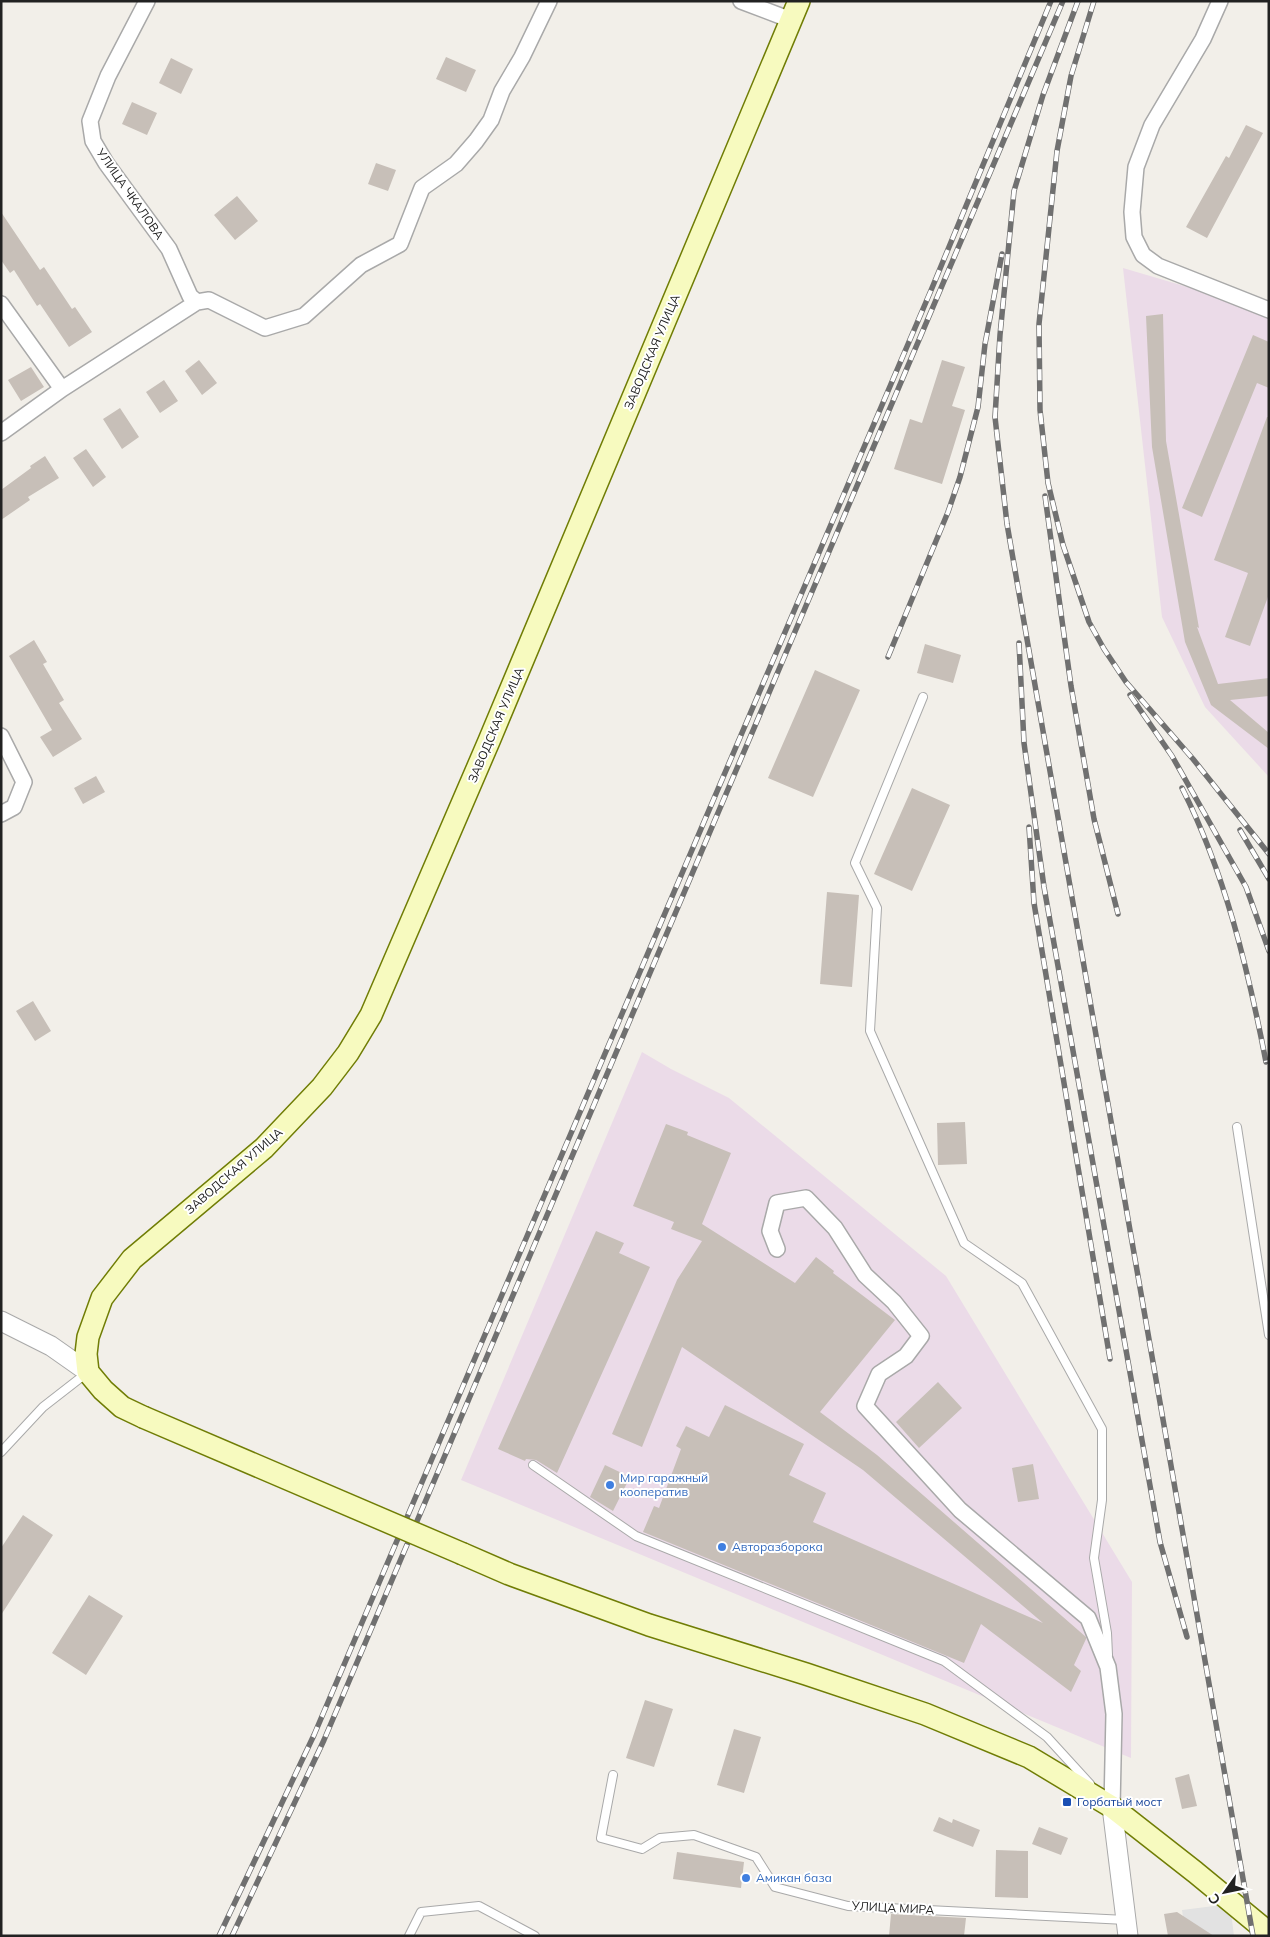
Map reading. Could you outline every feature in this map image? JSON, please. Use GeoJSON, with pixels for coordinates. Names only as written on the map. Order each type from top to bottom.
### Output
{"type":"FeatureCollection","features":[{"type":"Feature","properties":{"kind":"main road","name":"ЗАВОДСКАЯ УЛИЦА"},"geometry":{"type":"LineString","coordinates":[[88,1372],[86,1354],[88,1337],[102,1298],[132,1259],[264,1148],[322,1087],[348,1053],[371,1015],[493,732],[799,1]]}},
{"type":"Feature","properties":{"kind":"main road"},"geometry":{"type":"LineString","coordinates":[[88,1372],[103,1390],[122,1407],[509,1574],[649,1625],[806,1674],[925,1714],[1029,1757],[1112,1807],[1269,1933]]}},
{"type":"Feature","properties":{"kind":"street","name":"УЛИЦА ЧКАЛОВА"},"geometry":{"type":"LineString","coordinates":[[147,1],[108,76],[90,121],[93,141],[106,163],[169,249],[190,296],[197,302]]}},
{"type":"Feature","properties":{"kind":"street"},"geometry":{"type":"LineString","coordinates":[[1,433],[62,389],[197,302],[209,300],[264,328],[304,316],[361,265],[400,244],[422,188],[456,164],[491,120],[502,91],[522,58],[549,1]]}},
{"type":"Feature","properties":{"kind":"street"},"geometry":{"type":"LineString","coordinates":[[741,1],[791,20]]}},
{"type":"Feature","properties":{"kind":"street"},"geometry":{"type":"LineString","coordinates":[[1220,1],[1203,39],[1152,126],[1136,167],[1132,212],[1134,237],[1143,256],[1158,266],[1269,310]]}},
{"type":"Feature","properties":{"kind":"street"},"geometry":{"type":"LineString","coordinates":[[1,304],[62,389]]}},
{"type":"Feature","properties":{"kind":"street"},"geometry":{"type":"LineString","coordinates":[[1,736],[24,782],[8,810]]}},
{"type":"Feature","properties":{"kind":"street"},"geometry":{"type":"LineString","coordinates":[[777,1249],[770,1231],[777,1203],[806,1198],[835,1228],[865,1275],[894,1302],[921,1336],[906,1356],[879,1374],[866,1406],[960,1510],[1088,1618],[1108,1667],[1114,1714],[1112,1807],[1127,1928]]}},
{"type":"Feature","properties":{"kind":"street"},"geometry":{"type":"LineString","coordinates":[[1,1321],[50,1346],[88,1372]]}},
{"type":"Feature","properties":{"kind":"lane"},"geometry":{"type":"LineString","coordinates":[[923,697],[855,863],[878,908],[870,1031],[964,1243],[1022,1283],[1102,1429],[1102,1500],[1094,1558],[1107,1632],[1108,1667]]}},
{"type":"Feature","properties":{"kind":"lane"},"geometry":{"type":"LineString","coordinates":[[1237,1127],[1269,1335]]}},
{"type":"Feature","properties":{"kind":"lane"},"geometry":{"type":"LineString","coordinates":[[1,1452],[43,1407],[88,1372]]}},
{"type":"Feature","properties":{"kind":"lane"},"geometry":{"type":"LineString","coordinates":[[533,1465],[636,1536],[944,1662],[1046,1737],[1112,1807]]}},
{"type":"Feature","properties":{"kind":"lane","name":"УЛИЦА МИРА"},"geometry":{"type":"LineString","coordinates":[[613,1775],[601,1838],[642,1849],[660,1838],[694,1835],[756,1856],[775,1887],[848,1906],[1127,1928]]}},
{"type":"Feature","properties":{"kind":"lane"},"geometry":{"type":"LineString","coordinates":[[409,1936],[421,1912],[479,1906],[535,1936]]}},
{"type":"Feature","properties":{"kind":"shaded area"},"geometry":{"type":"Polygon","coordinates":[[[1123,268],[1269,311],[1269,777],[1205,707],[1162,617],[1123,268]]]}},
{"type":"Feature","properties":{"kind":"shaded area","name":"Мир гаражный кооператив"},"geometry":{"type":"Polygon","coordinates":[[[642,1052],[729,1098],[946,1276],[1132,1582],[1131,1758],[461,1480],[642,1052]]]}},
{"type":"Feature","properties":{"kind":"shaded area"},"geometry":{"type":"Polygon","coordinates":[[[1230,1904],[1234,1936],[1186,1936],[1182,1910],[1230,1904]]]}},
{"type":"Feature","properties":{"kind":"building"},"geometry":{"type":"Polygon","coordinates":[[[446,57],[476,70],[466,92],[436,79],[446,57]]]}},
{"type":"Feature","properties":{"kind":"building"},"geometry":{"type":"Polygon","coordinates":[[[171,58],[193,69],[181,94],[159,83],[171,58]]]}},
{"type":"Feature","properties":{"kind":"building"},"geometry":{"type":"Polygon","coordinates":[[[132,102],[157,113],[147,135],[122,124],[132,102]]]}},
{"type":"Feature","properties":{"kind":"building"},"geometry":{"type":"Polygon","coordinates":[[[1246,125],[1263,133],[1207,238],[1186,227],[1226,156],[1229,158],[1246,125]]]}},
{"type":"Feature","properties":{"kind":"building"},"geometry":{"type":"Polygon","coordinates":[[[376,163],[396,170],[388,191],[368,184],[376,163]]]}},
{"type":"Feature","properties":{"kind":"building"},"geometry":{"type":"Polygon","coordinates":[[[237,196],[258,221],[235,240],[214,215],[237,196]]]}},
{"type":"Feature","properties":{"kind":"building"},"geometry":{"type":"Polygon","coordinates":[[[1,212],[40,270],[44,267],[72,309],[75,307],[92,332],[69,347],[40,304],[37,306],[14,270],[10,273],[1,260],[1,212]]]}},
{"type":"Feature","properties":{"kind":"building"},"geometry":{"type":"Polygon","coordinates":[[[1163,314],[1166,441],[1199,628],[1197,627],[1218,684],[1269,678],[1269,696],[1230,700],[1269,733],[1269,749],[1211,705],[1185,642],[1152,447],[1146,316],[1163,314]]]}},
{"type":"Feature","properties":{"kind":"building"},"geometry":{"type":"Polygon","coordinates":[[[1253,335],[1269,342],[1269,388],[1257,383],[1202,517],[1182,508],[1253,335]]]}},
{"type":"Feature","properties":{"kind":"building"},"geometry":{"type":"Polygon","coordinates":[[[199,360],[217,383],[202,395],[185,371],[199,360]]]}},
{"type":"Feature","properties":{"kind":"building"},"geometry":{"type":"Polygon","coordinates":[[[942,360],[965,367],[952,406],[965,410],[942,484],[894,469],[910,419],[922,423],[942,360]]]}},
{"type":"Feature","properties":{"kind":"building"},"geometry":{"type":"Polygon","coordinates":[[[31,367],[44,387],[21,401],[8,380],[31,367]]]}},
{"type":"Feature","properties":{"kind":"building"},"geometry":{"type":"Polygon","coordinates":[[[164,380],[178,401],[160,413],[146,392],[164,380]]]}},
{"type":"Feature","properties":{"kind":"building"},"geometry":{"type":"Polygon","coordinates":[[[120,408],[139,437],[122,449],[103,419],[120,408]]]}},
{"type":"Feature","properties":{"kind":"building"},"geometry":{"type":"Polygon","coordinates":[[[1267,417],[1269,417],[1269,594],[1250,646],[1225,637],[1248,573],[1214,560],[1267,417]]]}},
{"type":"Feature","properties":{"kind":"building"},"geometry":{"type":"Polygon","coordinates":[[[86,449],[106,477],[93,487],[73,458],[86,449]]]}},
{"type":"Feature","properties":{"kind":"building"},"geometry":{"type":"Polygon","coordinates":[[[45,456],[59,478],[28,497],[30,500],[1,520],[1,490],[45,456]]]}},
{"type":"Feature","properties":{"kind":"building"},"geometry":{"type":"Polygon","coordinates":[[[34,640],[47,662],[43,664],[64,700],[59,703],[82,739],[53,757],[40,737],[52,730],[9,656],[34,640]]]}},
{"type":"Feature","properties":{"kind":"building"},"geometry":{"type":"Polygon","coordinates":[[[925,644],[961,655],[953,683],[917,673],[925,644]]]}},
{"type":"Feature","properties":{"kind":"building"},"geometry":{"type":"Polygon","coordinates":[[[815,670],[860,690],[813,797],[768,778],[815,670]]]}},
{"type":"Feature","properties":{"kind":"building"},"geometry":{"type":"Polygon","coordinates":[[[96,776],[105,792],[83,804],[74,788],[96,776]]]}},
{"type":"Feature","properties":{"kind":"building"},"geometry":{"type":"Polygon","coordinates":[[[912,788],[950,805],[912,891],[874,874],[912,788]]]}},
{"type":"Feature","properties":{"kind":"building"},"geometry":{"type":"Polygon","coordinates":[[[827,892],[859,895],[852,987],[820,984],[827,892]]]}},
{"type":"Feature","properties":{"kind":"building"},"geometry":{"type":"Polygon","coordinates":[[[33,1001],[51,1031],[35,1041],[16,1011],[33,1001]]]}},
{"type":"Feature","properties":{"kind":"building"},"geometry":{"type":"Polygon","coordinates":[[[965,1122],[967,1164],[938,1165],[937,1123],[965,1122]]]}},
{"type":"Feature","properties":{"kind":"building"},"geometry":{"type":"Polygon","coordinates":[[[666,1124],[688,1132],[687,1135],[731,1153],[702,1224],[795,1283],[816,1257],[834,1271],[833,1273],[895,1320],[820,1412],[877,1455],[1086,1637],[1074,1665],[1081,1671],[1071,1692],[981,1624],[964,1663],[643,1532],[654,1506],[659,1508],[681,1449],[676,1446],[686,1426],[709,1437],[725,1405],[804,1444],[789,1475],[826,1493],[813,1522],[1043,1623],[863,1470],[682,1347],[642,1447],[612,1434],[677,1280],[702,1241],[671,1229],[674,1222],[633,1206],[666,1124]]]}},
{"type":"Feature","properties":{"kind":"building"},"geometry":{"type":"Polygon","coordinates":[[[596,1231],[624,1243],[619,1253],[650,1267],[557,1473],[536,1460],[526,1459],[525,1461],[498,1449],[596,1231]]]}},
{"type":"Feature","properties":{"kind":"building"},"geometry":{"type":"Polygon","coordinates":[[[938,1382],[962,1408],[919,1448],[896,1422],[938,1382]]]}},
{"type":"Feature","properties":{"kind":"building"},"geometry":{"type":"Polygon","coordinates":[[[1033,1464],[1039,1499],[1018,1502],[1012,1468],[1033,1464]]]}},
{"type":"Feature","properties":{"kind":"building"},"geometry":{"type":"Polygon","coordinates":[[[605,1465],[630,1477],[613,1511],[590,1497],[605,1465]]]}},
{"type":"Feature","properties":{"kind":"building"},"geometry":{"type":"Polygon","coordinates":[[[23,1515],[53,1535],[1,1615],[1,1548],[23,1515]]]}},
{"type":"Feature","properties":{"kind":"building"},"geometry":{"type":"Polygon","coordinates":[[[89,1595],[123,1616],[86,1675],[52,1653],[89,1595]]]}},
{"type":"Feature","properties":{"kind":"building"},"geometry":{"type":"Polygon","coordinates":[[[645,1700],[673,1709],[654,1767],[626,1758],[645,1700]]]}},
{"type":"Feature","properties":{"kind":"building"},"geometry":{"type":"Polygon","coordinates":[[[734,1729],[761,1737],[744,1793],[717,1785],[734,1729]]]}},
{"type":"Feature","properties":{"kind":"building"},"geometry":{"type":"Polygon","coordinates":[[[1189,1774],[1197,1806],[1182,1809],[1175,1778],[1189,1774]]]}},
{"type":"Feature","properties":{"kind":"building"},"geometry":{"type":"Polygon","coordinates":[[[939,1817],[952,1823],[953,1819],[980,1830],[973,1847],[933,1831],[939,1817]]]}},
{"type":"Feature","properties":{"kind":"building"},"geometry":{"type":"Polygon","coordinates":[[[1039,1827],[1068,1838],[1061,1855],[1032,1844],[1039,1827]]]}},
{"type":"Feature","properties":{"kind":"building"},"geometry":{"type":"Polygon","coordinates":[[[996,1850],[1028,1851],[1028,1898],[995,1897],[996,1850]]]}},
{"type":"Feature","properties":{"kind":"building"},"geometry":{"type":"Polygon","coordinates":[[[677,1852],[744,1862],[741,1888],[673,1879],[677,1852]]]}},
{"type":"Feature","properties":{"kind":"building"},"geometry":{"type":"Polygon","coordinates":[[[1177,1912],[1214,1936],[1168,1936],[1164,1914],[1177,1912]]]}},
{"type":"Feature","properties":{"kind":"building"},"geometry":{"type":"Polygon","coordinates":[[[891,1914],[966,1918],[964,1936],[889,1936],[891,1914]]]}},
{"type":"Feature","properties":{"kind":"railway"},"geometry":{"type":"LineString","coordinates":[[219,1936],[314,1735],[932,288],[1051,1]]}},
{"type":"Feature","properties":{"kind":"railway"},"geometry":{"type":"LineString","coordinates":[[232,1936],[324,1740],[1063,1]]}},
{"type":"Feature","properties":{"kind":"railway"},"geometry":{"type":"LineString","coordinates":[[1078,1],[1043,95],[1014,191],[1000,335],[995,417],[1007,524],[1253,1936]]}},
{"type":"Feature","properties":{"kind":"railway"},"geometry":{"type":"LineString","coordinates":[[1094,1],[1071,76],[1057,151],[1039,324],[1040,410],[1048,483],[1063,545],[1089,622],[1104,649],[1126,682],[1193,759],[1269,854]]}},
{"type":"Feature","properties":{"kind":"railway"},"geometry":{"type":"LineString","coordinates":[[888,657],[948,512],[960,477],[978,407],[985,344],[1002,254]]}},
{"type":"Feature","properties":{"kind":"railway"},"geometry":{"type":"LineString","coordinates":[[1045,496],[1071,686],[1094,819],[1118,914]]}},
{"type":"Feature","properties":{"kind":"railway"},"geometry":{"type":"LineString","coordinates":[[1019,643],[1024,743],[1044,887],[1160,1542],[1187,1637]]}},
{"type":"Feature","properties":{"kind":"railway"},"geometry":{"type":"LineString","coordinates":[[1130,695],[1172,756],[1246,887],[1269,951]]}},
{"type":"Feature","properties":{"kind":"railway"},"geometry":{"type":"LineString","coordinates":[[1182,788],[1211,854],[1223,888],[1243,957],[1266,1062]]}},
{"type":"Feature","properties":{"kind":"railway"},"geometry":{"type":"LineString","coordinates":[[1029,827],[1034,903],[1110,1359]]}},
{"type":"Feature","properties":{"kind":"railway"},"geometry":{"type":"LineString","coordinates":[[1240,830],[1269,879]]}},
{"type":"Feature","properties":{"kind":"place","name":"Мир гаражный кооператив"},"geometry":{"type":"Point","coordinates":[610,1485]}},
{"type":"Feature","properties":{"kind":"place","name":"Авторазборока"},"geometry":{"type":"Point","coordinates":[722,1547]}},
{"type":"Feature","properties":{"kind":"place","name":"Горбатый мост"},"geometry":{"type":"Point","coordinates":[1067,1802]}},
{"type":"Feature","properties":{"kind":"place","name":"Амикан база"},"geometry":{"type":"Point","coordinates":[746,1878]}}]}
